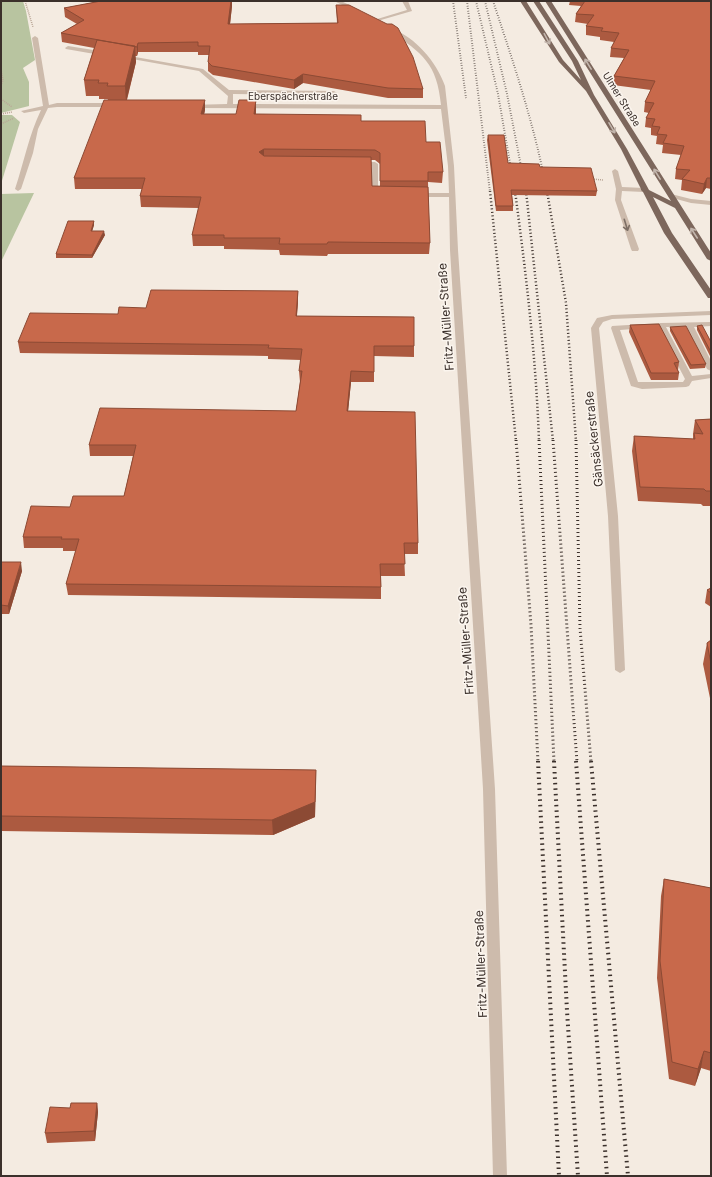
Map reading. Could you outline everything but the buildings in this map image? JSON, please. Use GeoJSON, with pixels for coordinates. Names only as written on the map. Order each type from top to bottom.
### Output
{"type":"FeatureCollection","features":[{"type":"Feature","properties":{"kind":"main road","name":"Ulmer Straße"},"geometry":{"type":"LineString","coordinates":[[536,1],[574,61],[591,95],[624,149],[644,190],[676,247],[711,296]]}},
{"type":"Feature","properties":{"kind":"main road","name":"Ulmer Straße"},"geometry":{"type":"LineString","coordinates":[[549,2],[711,259]]}},
{"type":"Feature","properties":{"kind":"main road"},"geometry":{"type":"LineString","coordinates":[[525,4],[561,62],[591,95]]}},
{"type":"Feature","properties":{"kind":"main road","name":"Ulmer Straße"},"geometry":{"type":"LineString","coordinates":[[644,190],[678,207]]}},
{"type":"Feature","properties":{"kind":"street"},"geometry":{"type":"LineString","coordinates":[[337,1],[364,14]]}},
{"type":"Feature","properties":{"kind":"street"},"geometry":{"type":"LineString","coordinates":[[376,21],[410,10],[405,1]]}},
{"type":"Feature","properties":{"kind":"street"},"geometry":{"type":"LineString","coordinates":[[370,17],[410,42],[426,56],[438,75],[444,106]]}},
{"type":"Feature","properties":{"kind":"street"},"geometry":{"type":"LineString","coordinates":[[18,189],[30,153],[35,129],[46,106],[35,38]]}},
{"type":"Feature","properties":{"kind":"street"},"geometry":{"type":"LineString","coordinates":[[68,48],[201,70],[229,92],[232,97],[230,106]]}},
{"type":"Feature","properties":{"kind":"street"},"geometry":{"type":"LineString","coordinates":[[229,92],[334,93]]}},
{"type":"Feature","properties":{"kind":"street"},"geometry":{"type":"LineString","coordinates":[[24,111],[46,106],[124,105]]}},
{"type":"Feature","properties":{"kind":"street","name":"Eberspächerstraße"},"geometry":{"type":"LineString","coordinates":[[185,106],[444,106]]}},
{"type":"Feature","properties":{"kind":"street","name":"Fritz-Müller-Straße"},"geometry":{"type":"LineString","coordinates":[[444,106],[453,195],[455,264],[489,789],[500,1176]]}},
{"type":"Feature","properties":{"kind":"street"},"geometry":{"type":"LineString","coordinates":[[351,164],[375,164],[375,195],[390,195]]}},
{"type":"Feature","properties":{"kind":"street"},"geometry":{"type":"LineString","coordinates":[[615,171],[618,200],[635,249]]}},
{"type":"Feature","properties":{"kind":"street"},"geometry":{"type":"LineString","coordinates":[[618,189],[644,190]]}},
{"type":"Feature","properties":{"kind":"street"},"geometry":{"type":"LineString","coordinates":[[405,195],[453,195]]}},
{"type":"Feature","properties":{"kind":"street"},"geometry":{"type":"LineString","coordinates":[[671,196],[691,201],[711,203]]}},
{"type":"Feature","properties":{"kind":"street","name":"Gänsäckerstraße"},"geometry":{"type":"LineString","coordinates":[[620,670],[613,516],[595,328],[600,320],[612,317],[711,313]]}},
{"type":"Feature","properties":{"kind":"street"},"geometry":{"type":"LineString","coordinates":[[711,324],[622,326],[615,328],[632,381],[638,386],[686,384],[689,379],[711,376]]}},
{"type":"Feature","properties":{"kind":"street"},"geometry":{"type":"LineString","coordinates":[[661,325],[689,379]]}},
{"type":"Feature","properties":{"kind":"street"},"geometry":{"type":"LineString","coordinates":[[689,325],[711,369]]}},
{"type":"Feature","properties":{"kind":"path"},"geometry":{"type":"LineString","coordinates":[[26,1],[35,38]]}},
{"type":"Feature","properties":{"kind":"path"},"geometry":{"type":"LineString","coordinates":[[1,68],[3,80],[1,86]]}},
{"type":"Feature","properties":{"kind":"path"},"geometry":{"type":"LineString","coordinates":[[1,114],[8,113]]}},
{"type":"Feature","properties":{"kind":"path"},"geometry":{"type":"LineString","coordinates":[[589,175],[594,177]]}},
{"type":"Feature","properties":{"kind":"green space"},"geometry":{"type":"Polygon","coordinates":[[[1,1],[23,1],[35,60],[23,68],[29,82],[29,106],[1,113],[1,1]]]}},
{"type":"Feature","properties":{"kind":"green space"},"geometry":{"type":"Polygon","coordinates":[[[1,115],[12,115],[20,122],[1,184],[1,115]]]}},
{"type":"Feature","properties":{"kind":"green space"},"geometry":{"type":"Polygon","coordinates":[[[34,193],[1,262],[1,194],[34,193]]]}},
{"type":"Feature","properties":{"kind":"railway"},"geometry":{"type":"LineString","coordinates":[[453,1],[466,98]]}},
{"type":"Feature","properties":{"kind":"railway"},"geometry":{"type":"LineString","coordinates":[[467,1],[490,192]]}},
{"type":"Feature","properties":{"kind":"railway"},"geometry":{"type":"LineString","coordinates":[[476,1],[498,94],[515,192]]}},
{"type":"Feature","properties":{"kind":"railway"},"geometry":{"type":"LineString","coordinates":[[485,1],[507,94],[526,192]]}},
{"type":"Feature","properties":{"kind":"railway"},"geometry":{"type":"LineString","coordinates":[[493,1],[530,120],[547,192]]}},
{"type":"Feature","properties":{"kind":"railway"},"geometry":{"type":"LineString","coordinates":[[490,191],[516,441]]}},
{"type":"Feature","properties":{"kind":"railway"},"geometry":{"type":"LineString","coordinates":[[515,191],[536,378],[539,441]]}},
{"type":"Feature","properties":{"kind":"railway"},"geometry":{"type":"LineString","coordinates":[[526,191],[553,441]]}},
{"type":"Feature","properties":{"kind":"railway"},"geometry":{"type":"LineString","coordinates":[[547,191],[566,303],[576,441]]}},
{"type":"Feature","properties":{"kind":"railway"},"geometry":{"type":"LineString","coordinates":[[516,440],[531,625],[538,762]]}},
{"type":"Feature","properties":{"kind":"railway"},"geometry":{"type":"LineString","coordinates":[[539,440],[554,762]]}},
{"type":"Feature","properties":{"kind":"railway"},"geometry":{"type":"LineString","coordinates":[[553,440],[577,762]]}},
{"type":"Feature","properties":{"kind":"railway"},"geometry":{"type":"LineString","coordinates":[[576,440],[580,628],[591,762]]}},
{"type":"Feature","properties":{"kind":"railway"},"geometry":{"type":"LineString","coordinates":[[538,761],[559,1176]]}},
{"type":"Feature","properties":{"kind":"railway"},"geometry":{"type":"LineString","coordinates":[[554,761],[567,1011],[578,1176]]}},
{"type":"Feature","properties":{"kind":"railway"},"geometry":{"type":"LineString","coordinates":[[576,761],[607,1176]]}},
{"type":"Feature","properties":{"kind":"railway"},"geometry":{"type":"LineString","coordinates":[[591,761],[628,1176]]}}]}
